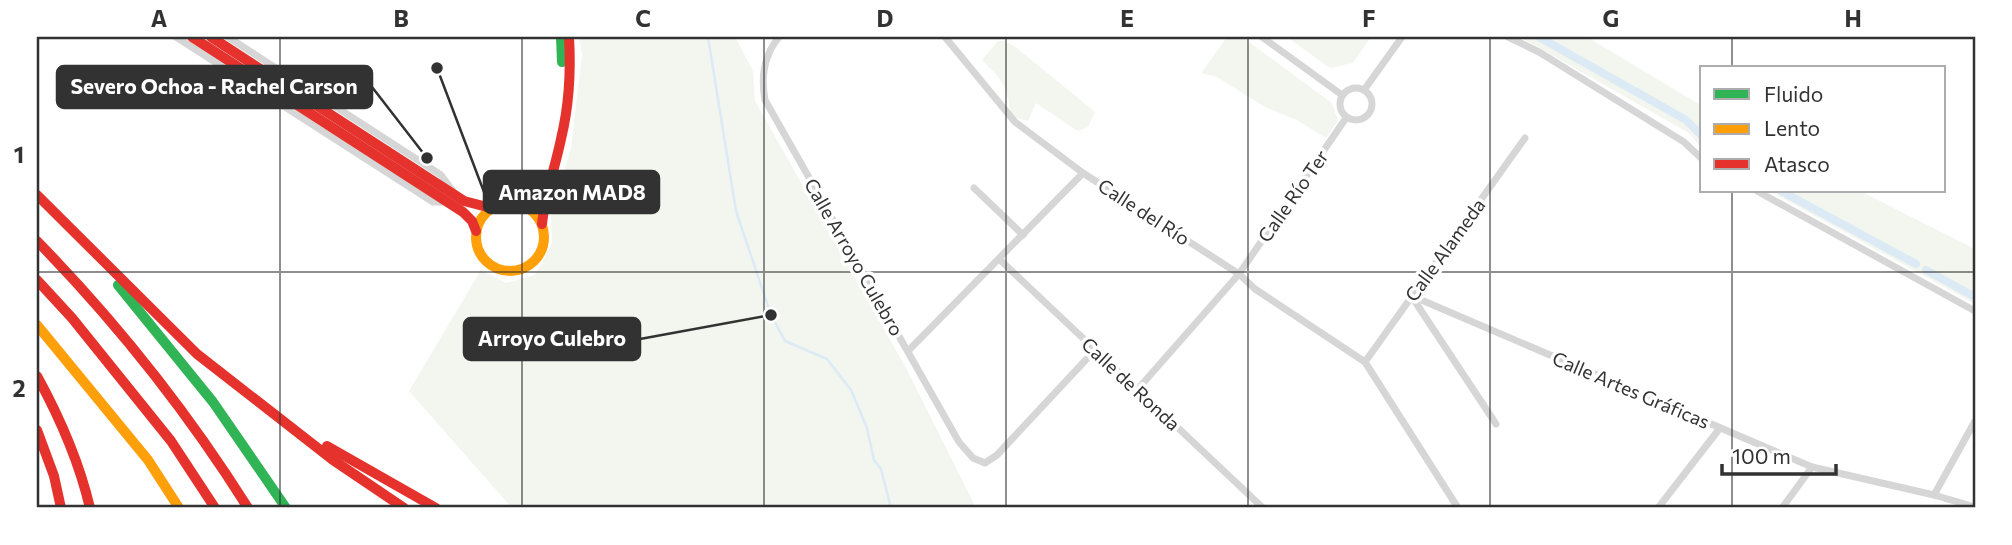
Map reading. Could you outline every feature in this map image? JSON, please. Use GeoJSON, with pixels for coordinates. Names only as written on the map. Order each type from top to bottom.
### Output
{"type":"FeatureCollection","features":[{"type":"Feature","properties":{"kind":"main road"},"geometry":{"type":"LineString","coordinates":[[192,37],[453,200],[491,208]]}},
{"type":"Feature","properties":{"kind":"main road"},"geometry":{"type":"LineString","coordinates":[[211,37],[453,200],[472,221],[476,231],[477,248],[486,262],[501,270],[522,269],[540,254],[544,243],[540,220],[528,208],[517,203]]}},
{"type":"Feature","properties":{"kind":"main road"},"geometry":{"type":"LineString","coordinates":[[476,231],[481,218],[491,208],[530,198],[541,187],[554,142],[560,102],[563,52],[561,37]]}},
{"type":"Feature","properties":{"kind":"main road"},"geometry":{"type":"LineString","coordinates":[[542,227],[543,206],[561,139],[568,97],[569,37]]}},
{"type":"Feature","properties":{"kind":"main road"},"geometry":{"type":"LineString","coordinates":[[37,195],[197,354],[333,460],[404,508]]}},
{"type":"Feature","properties":{"kind":"main road"},"geometry":{"type":"LineString","coordinates":[[37,241],[139,356],[222,468],[248,508]]}},
{"type":"Feature","properties":{"kind":"main road"},"geometry":{"type":"LineString","coordinates":[[88,247],[214,402],[286,508]]}},
{"type":"Feature","properties":{"kind":"main road"},"geometry":{"type":"LineString","coordinates":[[37,280],[72,318],[171,441],[215,508]]}},
{"type":"Feature","properties":{"kind":"main road"},"geometry":{"type":"LineString","coordinates":[[37,325],[148,460],[179,508]]}},
{"type":"Feature","properties":{"kind":"main road"},"geometry":{"type":"LineString","coordinates":[[37,376],[57,413],[73,452],[90,508]]}},
{"type":"Feature","properties":{"kind":"main road"},"geometry":{"type":"LineString","coordinates":[[276,416],[436,508]]}},
{"type":"Feature","properties":{"kind":"main road"},"geometry":{"type":"LineString","coordinates":[[37,430],[54,476],[61,508]]}},
{"type":"Feature","properties":{"kind":"street"},"geometry":{"type":"LineString","coordinates":[[176,37],[433,202],[453,200],[441,175],[228,37]]}},
{"type":"Feature","properties":{"kind":"street","name":"Calle Arroyo Culebro"},"geometry":{"type":"LineString","coordinates":[[779,37],[764,68],[762,84],[765,100],[959,442],[973,458],[985,463],[997,455],[1095,350]]}},
{"type":"Feature","properties":{"kind":"street","name":"Calle del Río"},"geometry":{"type":"LineString","coordinates":[[945,37],[1015,122],[1083,173],[1239,274],[1255,289],[1365,362]]}},
{"type":"Feature","properties":{"kind":"street"},"geometry":{"type":"LineString","coordinates":[[1262,37],[1342,95]]}},
{"type":"Feature","properties":{"kind":"street"},"geometry":{"type":"LineString","coordinates":[[1364,90],[1402,37]]}},
{"type":"Feature","properties":{"kind":"street"},"geometry":{"type":"LineString","coordinates":[[1508,37],[1539,52],[1684,142],[1700,157]]}},
{"type":"Feature","properties":{"kind":"street"},"geometry":{"type":"LineString","coordinates":[[1354,88],[1364,90],[1372,103],[1370,113],[1362,120],[1346,118],[1340,110],[1342,95],[1354,88]]}},
{"type":"Feature","properties":{"kind":"street","name":"Calle Río Ter"},"geometry":{"type":"LineString","coordinates":[[1137,390],[1239,274],[1346,118]]}},
{"type":"Feature","properties":{"kind":"street","name":"Calle Alameda"},"geometry":{"type":"LineString","coordinates":[[1365,362],[1525,138]]}},
{"type":"Feature","properties":{"kind":"street"},"geometry":{"type":"LineString","coordinates":[[908,351],[1083,173]]}},
{"type":"Feature","properties":{"kind":"street"},"geometry":{"type":"LineString","coordinates":[[974,188],[1023,235]]}},
{"type":"Feature","properties":{"kind":"street"},"geometry":{"type":"LineString","coordinates":[[1760,192],[1975,311]]}},
{"type":"Feature","properties":{"kind":"street","name":"Calle de Ronda"},"geometry":{"type":"LineString","coordinates":[[999,259],[1263,508]]}},
{"type":"Feature","properties":{"kind":"street"},"geometry":{"type":"LineString","coordinates":[[1412,296],[1496,424]]}},
{"type":"Feature","properties":{"kind":"street","name":"Calle Artes Gráficas"},"geometry":{"type":"LineString","coordinates":[[1412,296],[1812,467],[1975,507]]}},
{"type":"Feature","properties":{"kind":"street"},"geometry":{"type":"LineString","coordinates":[[1365,362],[1458,508]]}},
{"type":"Feature","properties":{"kind":"street"},"geometry":{"type":"LineString","coordinates":[[1934,495],[1975,422]]}},
{"type":"Feature","properties":{"kind":"street"},"geometry":{"type":"LineString","coordinates":[[1658,508],[1720,428]]}},
{"type":"Feature","properties":{"kind":"street"},"geometry":{"type":"LineString","coordinates":[[1782,508],[1812,467]]}},
{"type":"Feature","properties":{"kind":"shaded area"},"geometry":{"type":"Polygon","coordinates":[[[579,37],[735,37],[753,71],[755,101],[906,368],[976,508],[512,508],[409,391],[481,270],[506,283],[535,275],[552,244],[551,217],[571,148],[582,55],[579,37]]]}},
{"type":"Feature","properties":{"kind":"shaded area"},"geometry":{"type":"Polygon","coordinates":[[[1227,37],[1242,37],[1332,103],[1338,121],[1326,138],[1297,120],[1265,107],[1217,77],[1201,73],[1227,37]]]}},
{"type":"Feature","properties":{"kind":"shaded area"},"geometry":{"type":"Polygon","coordinates":[[[1287,37],[1371,37],[1353,63],[1330,68],[1287,37]]]}},
{"type":"Feature","properties":{"kind":"shaded area"},"geometry":{"type":"Polygon","coordinates":[[[1520,37],[1587,37],[1700,105],[1700,147],[1689,133],[1520,37]]]}},
{"type":"Feature","properties":{"kind":"shaded area"},"geometry":{"type":"Polygon","coordinates":[[[998,41],[1005,41],[1018,49],[1095,112],[1088,127],[1078,131],[1036,103],[1028,121],[1010,116],[1003,85],[982,60],[998,41]]]}},
{"type":"Feature","properties":{"kind":"shaded area"},"geometry":{"type":"Polygon","coordinates":[[[1772,192],[1862,192],[1975,249],[1975,304],[1772,192]]]}},
{"type":"Feature","properties":{"kind":"waterway"},"geometry":{"type":"LineString","coordinates":[[708,37],[736,211],[771,315],[785,341],[827,359],[851,390],[867,428],[874,460],[881,469],[891,508]]}},
{"type":"Feature","properties":{"kind":"waterway"},"geometry":{"type":"LineString","coordinates":[[1539,37],[1686,120],[1700,134]]}},
{"type":"Feature","properties":{"kind":"waterway"},"geometry":{"type":"LineString","coordinates":[[1783,192],[1916,264]]}},
{"type":"Feature","properties":{"kind":"waterway"},"geometry":{"type":"LineString","coordinates":[[1926,270],[1975,297]]}},
{"type":"Feature","properties":{"kind":"traffic: fast"},"geometry":{"type":"LineString","coordinates":[[561,37],[562,62]]}},
{"type":"Feature","properties":{"kind":"traffic: fast"},"geometry":{"type":"LineString","coordinates":[[118,285],[213,402],[286,508]]}},
{"type":"Feature","properties":{"kind":"traffic: slow"},"geometry":{"type":"LineString","coordinates":[[517,203],[534,193],[544,177]]}},
{"type":"Feature","properties":{"kind":"traffic: slow"},"geometry":{"type":"LineString","coordinates":[[510,203],[523,206],[534,213],[541,224],[544,237],[541,250],[534,261],[523,268],[510,271],[497,268],[486,261],[479,250],[476,237],[479,224],[486,213],[497,206],[510,203]]}},
{"type":"Feature","properties":{"kind":"traffic: slow"},"geometry":{"type":"LineString","coordinates":[[37,325],[148,460],[179,508]]}},
{"type":"Feature","properties":{"kind":"traffic: jam"},"geometry":{"type":"LineString","coordinates":[[192,37],[463,212],[472,221],[476,231]]}},
{"type":"Feature","properties":{"kind":"traffic: jam"},"geometry":{"type":"LineString","coordinates":[[211,37],[464,201],[491,208]]}},
{"type":"Feature","properties":{"kind":"traffic: jam"},"geometry":{"type":"LineString","coordinates":[[542,224],[566,114],[569,37]]}},
{"type":"Feature","properties":{"kind":"traffic: jam"},"geometry":{"type":"LineString","coordinates":[[37,195],[197,354],[333,460],[404,508]]}},
{"type":"Feature","properties":{"kind":"traffic: jam"},"geometry":{"type":"LineString","coordinates":[[37,241],[150,369],[201,437],[248,508]]}},
{"type":"Feature","properties":{"kind":"traffic: jam"},"geometry":{"type":"LineString","coordinates":[[37,280],[72,318],[171,441],[215,508]]}},
{"type":"Feature","properties":{"kind":"traffic: jam"},"geometry":{"type":"LineString","coordinates":[[37,376],[68,440],[90,508]]}},
{"type":"Feature","properties":{"kind":"traffic: jam"},"geometry":{"type":"LineString","coordinates":[[37,430],[54,476],[61,508]]}},
{"type":"Feature","properties":{"kind":"traffic: jam"},"geometry":{"type":"LineString","coordinates":[[327,446],[436,508]]}},
{"type":"Feature","properties":{"kind":"place","name":"Amazon MAD8"},"geometry":{"type":"Point","coordinates":[437,68]}},
{"type":"Feature","properties":{"kind":"place","name":"Severo Ochoa - Rachel Carson"},"geometry":{"type":"Point","coordinates":[427,158]}},
{"type":"Feature","properties":{"kind":"place","name":"Arroyo Culebro"},"geometry":{"type":"Point","coordinates":[771,315]}}]}
